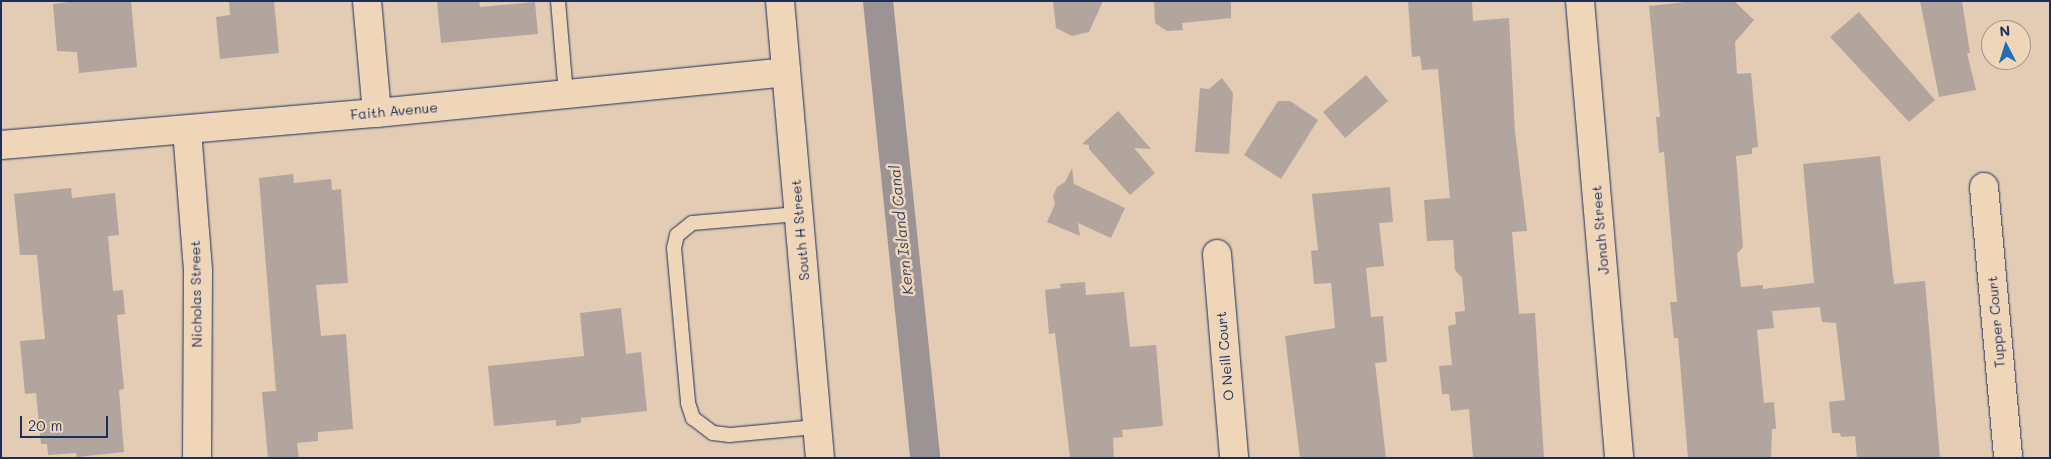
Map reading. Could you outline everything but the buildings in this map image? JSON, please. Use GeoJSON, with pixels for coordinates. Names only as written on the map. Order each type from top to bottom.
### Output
{"type":"FeatureCollection","features":[{"type":"Feature","properties":{"kind":"street"},"geometry":{"type":"LineString","coordinates":[[367,1],[377,113]]}},
{"type":"Feature","properties":{"kind":"street","name":"South H Street"},"geometry":{"type":"LineString","coordinates":[[780,1],[820,458]]}},
{"type":"Feature","properties":{"kind":"street","name":"Jonah Street"},"geometry":{"type":"LineString","coordinates":[[1580,1],[1620,458]]}},
{"type":"Feature","properties":{"kind":"street","name":"Faith Avenue"},"geometry":{"type":"LineString","coordinates":[[1,146],[377,113],[786,72]]}},
{"type":"Feature","properties":{"kind":"street","name":"Nicholas Street"},"geometry":{"type":"LineString","coordinates":[[187,130],[198,271],[197,458]]}},
{"type":"Feature","properties":{"kind":"street","name":"Tupper Court"},"geometry":{"type":"LineString","coordinates":[[1984,187],[2008,458]]}},
{"type":"Feature","properties":{"kind":"street","name":"O Neill Court"},"geometry":{"type":"LineString","coordinates":[[1217,254],[1234,458]]}},
{"type":"Feature","properties":{"kind":"lane"},"geometry":{"type":"LineString","coordinates":[[558,1],[566,94]]}},
{"type":"Feature","properties":{"kind":"lane"},"geometry":{"type":"LineString","coordinates":[[798,214],[692,223],[677,235],[674,248],[688,403],[693,418],[713,433],[730,435],[817,427]]}},
{"type":"Feature","properties":{"kind":"waterway","name":"Kern Island Canal"},"geometry":{"type":"LineString","coordinates":[[878,1],[925,458]]}}]}
